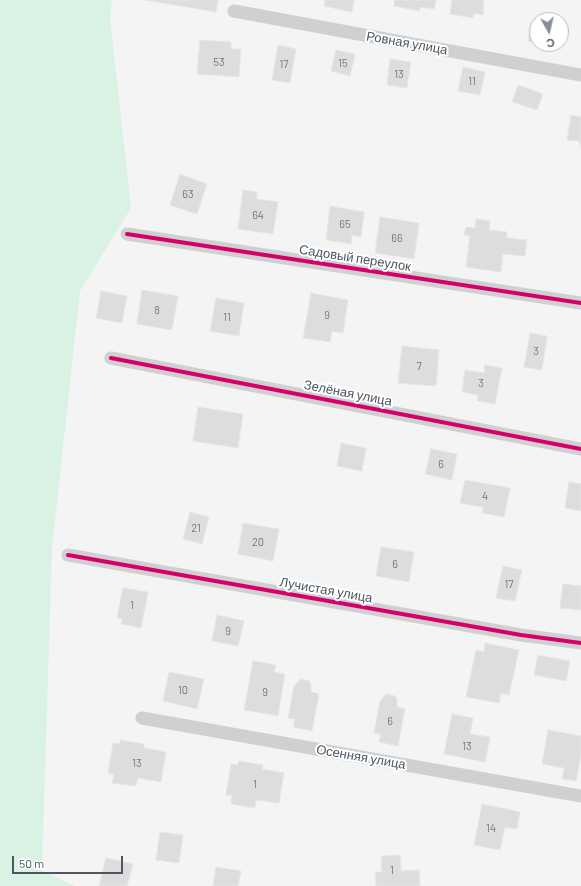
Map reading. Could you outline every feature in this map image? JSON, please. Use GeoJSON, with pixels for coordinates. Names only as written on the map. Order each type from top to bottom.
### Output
{"type":"FeatureCollection","features":[{"type":"Feature","properties":{"kind":"street","name":"Ровная улица"},"geometry":{"type":"LineString","coordinates":[[234,11],[581,75]]}},
{"type":"Feature","properties":{"kind":"street","name":"Садовый переулок"},"geometry":{"type":"LineString","coordinates":[[127,234],[581,303]]}},
{"type":"Feature","properties":{"kind":"street","name":"Зелёная улица"},"geometry":{"type":"LineString","coordinates":[[111,358],[581,449]]}},
{"type":"Feature","properties":{"kind":"street","name":"Лучистая улица"},"geometry":{"type":"LineString","coordinates":[[68,554],[521,635],[581,644]]}},
{"type":"Feature","properties":{"kind":"street","name":"Осенняя улица"},"geometry":{"type":"LineString","coordinates":[[142,718],[581,796]]}},
{"type":"Feature","properties":{"kind":"green space"},"geometry":{"type":"Polygon","coordinates":[[[0,0],[112,0],[110,19],[131,208],[80,291],[52,549],[42,870],[74,886],[0,886],[0,0]]]}},
{"type":"Feature","properties":{"kind":"building"},"geometry":{"type":"Polygon","coordinates":[[[145,0],[218,0],[216,12],[145,0]]]}},
{"type":"Feature","properties":{"kind":"building"},"geometry":{"type":"Polygon","coordinates":[[[325,0],[354,0],[352,12],[324,6],[325,0]]]}},
{"type":"Feature","properties":{"kind":"building"},"geometry":{"type":"Polygon","coordinates":[[[395,0],[436,0],[434,9],[420,7],[420,11],[394,6],[395,0]]]}},
{"type":"Feature","properties":{"kind":"building"},"geometry":{"type":"Polygon","coordinates":[[[452,0],[484,0],[483,15],[474,13],[473,18],[450,14],[452,0]]]}},
{"type":"Feature","properties":{"kind":"building"},"geometry":{"type":"Polygon","coordinates":[[[200,40],[231,42],[231,49],[241,49],[239,77],[197,74],[200,40]]]}},
{"type":"Feature","properties":{"kind":"building"},"geometry":{"type":"Polygon","coordinates":[[[278,45],[296,49],[290,83],[272,80],[278,45]]]}},
{"type":"Feature","properties":{"kind":"building"},"geometry":{"type":"Polygon","coordinates":[[[336,50],[355,54],[350,76],[331,71],[336,50]]]}},
{"type":"Feature","properties":{"kind":"building"},"geometry":{"type":"Polygon","coordinates":[[[390,59],[411,62],[407,88],[387,85],[390,59]]]}},
{"type":"Feature","properties":{"kind":"building"},"geometry":{"type":"Polygon","coordinates":[[[463,67],[485,72],[480,95],[458,91],[463,67]]]}},
{"type":"Feature","properties":{"kind":"building"},"geometry":{"type":"Polygon","coordinates":[[[518,85],[543,94],[537,110],[512,102],[518,85]]]}},
{"type":"Feature","properties":{"kind":"building"},"geometry":{"type":"Polygon","coordinates":[[[571,115],[581,117],[581,148],[579,141],[567,140],[571,115]]]}},
{"type":"Feature","properties":{"kind":"building"},"geometry":{"type":"Polygon","coordinates":[[[180,174],[207,184],[197,214],[170,205],[180,174]]]}},
{"type":"Feature","properties":{"kind":"building"},"geometry":{"type":"Polygon","coordinates":[[[243,190],[257,192],[257,199],[278,202],[273,234],[238,229],[243,190]]]}},
{"type":"Feature","properties":{"kind":"building"},"geometry":{"type":"Polygon","coordinates":[[[330,206],[364,212],[361,237],[352,235],[351,244],[326,240],[330,206]]]}},
{"type":"Feature","properties":{"kind":"building"},"geometry":{"type":"Polygon","coordinates":[[[380,217],[419,223],[414,259],[375,253],[380,217]]]}},
{"type":"Feature","properties":{"kind":"building"},"geometry":{"type":"Polygon","coordinates":[[[476,219],[490,221],[489,230],[507,232],[507,238],[527,240],[525,256],[503,254],[501,272],[466,267],[470,236],[464,235],[466,227],[475,228],[476,219]]]}},
{"type":"Feature","properties":{"kind":"building"},"geometry":{"type":"Polygon","coordinates":[[[142,290],[178,296],[172,330],[137,324],[142,290]]]}},
{"type":"Feature","properties":{"kind":"building"},"geometry":{"type":"Polygon","coordinates":[[[101,291],[127,296],[122,323],[96,318],[101,291]]]}},
{"type":"Feature","properties":{"kind":"building"},"geometry":{"type":"Polygon","coordinates":[[[311,293],[348,300],[343,333],[332,331],[330,342],[303,338],[311,293]]]}},
{"type":"Feature","properties":{"kind":"building"},"geometry":{"type":"Polygon","coordinates":[[[216,298],[244,303],[239,336],[210,331],[216,298]]]}},
{"type":"Feature","properties":{"kind":"building"},"geometry":{"type":"Polygon","coordinates":[[[530,333],[547,336],[542,370],[524,367],[530,333]]]}},
{"type":"Feature","properties":{"kind":"building"},"geometry":{"type":"Polygon","coordinates":[[[402,346],[439,350],[436,386],[398,383],[402,346]]]}},
{"type":"Feature","properties":{"kind":"building"},"geometry":{"type":"Polygon","coordinates":[[[485,365],[502,368],[495,404],[477,401],[478,395],[462,392],[465,370],[484,373],[485,365]]]}},
{"type":"Feature","properties":{"kind":"building"},"geometry":{"type":"Polygon","coordinates":[[[198,407],[243,414],[238,448],[193,441],[198,407]]]}},
{"type":"Feature","properties":{"kind":"building"},"geometry":{"type":"Polygon","coordinates":[[[341,443],[366,448],[362,471],[337,466],[341,443]]]}},
{"type":"Feature","properties":{"kind":"building"},"geometry":{"type":"Polygon","coordinates":[[[431,449],[457,454],[452,480],[425,474],[431,449]]]}},
{"type":"Feature","properties":{"kind":"building"},"geometry":{"type":"Polygon","coordinates":[[[465,480],[510,488],[504,517],[482,513],[483,507],[460,503],[465,480]]]}},
{"type":"Feature","properties":{"kind":"building"},"geometry":{"type":"Polygon","coordinates":[[[569,482],[581,484],[581,511],[565,508],[569,482]]]}},
{"type":"Feature","properties":{"kind":"building"},"geometry":{"type":"Polygon","coordinates":[[[190,512],[209,517],[202,544],[183,539],[190,512]]]}},
{"type":"Feature","properties":{"kind":"building"},"geometry":{"type":"Polygon","coordinates":[[[243,523],[279,529],[273,561],[238,554],[243,523]]]}},
{"type":"Feature","properties":{"kind":"building"},"geometry":{"type":"Polygon","coordinates":[[[381,547],[414,552],[409,582],[376,576],[381,547]]]}},
{"type":"Feature","properties":{"kind":"building"},"geometry":{"type":"Polygon","coordinates":[[[503,566],[522,570],[515,601],[496,598],[503,566]]]}},
{"type":"Feature","properties":{"kind":"building"},"geometry":{"type":"Polygon","coordinates":[[[563,584],[581,586],[581,610],[560,608],[563,584]]]}},
{"type":"Feature","properties":{"kind":"building"},"geometry":{"type":"Polygon","coordinates":[[[123,588],[148,592],[141,628],[121,624],[122,619],[117,618],[123,588]]]}},
{"type":"Feature","properties":{"kind":"building"},"geometry":{"type":"Polygon","coordinates":[[[217,615],[244,621],[238,646],[212,641],[217,615]]]}},
{"type":"Feature","properties":{"kind":"building"},"geometry":{"type":"Polygon","coordinates":[[[485,643],[519,650],[509,695],[501,693],[499,703],[466,697],[476,650],[484,652],[485,643]]]}},
{"type":"Feature","properties":{"kind":"building"},"geometry":{"type":"Polygon","coordinates":[[[538,655],[570,661],[566,681],[534,675],[538,655]]]}},
{"type":"Feature","properties":{"kind":"building"},"geometry":{"type":"Polygon","coordinates":[[[253,661],[276,665],[274,672],[285,674],[278,716],[244,710],[253,661]]]}},
{"type":"Feature","properties":{"kind":"building"},"geometry":{"type":"Polygon","coordinates":[[[169,672],[204,679],[197,709],[163,701],[169,672]]]}},
{"type":"Feature","properties":{"kind":"building"},"geometry":{"type":"Polygon","coordinates":[[[300,679],[309,681],[311,685],[311,692],[319,694],[312,731],[293,727],[295,719],[288,718],[294,686],[300,679]]]}},
{"type":"Feature","properties":{"kind":"building"},"geometry":{"type":"Polygon","coordinates":[[[386,694],[395,696],[397,699],[397,707],[405,709],[398,746],[379,742],[381,734],[374,733],[380,701],[386,694]]]}},
{"type":"Feature","properties":{"kind":"building"},"geometry":{"type":"Polygon","coordinates":[[[452,714],[473,718],[470,734],[490,737],[485,762],[444,754],[452,714]]]}},
{"type":"Feature","properties":{"kind":"building"},"geometry":{"type":"Polygon","coordinates":[[[548,730],[581,736],[581,754],[576,781],[562,779],[564,768],[542,764],[548,730]]]}},
{"type":"Feature","properties":{"kind":"building"},"geometry":{"type":"Polygon","coordinates":[[[120,740],[144,744],[144,748],[166,752],[161,782],[138,778],[136,786],[112,783],[114,774],[108,773],[113,743],[120,744],[120,740]]]}},
{"type":"Feature","properties":{"kind":"building"},"geometry":{"type":"Polygon","coordinates":[[[239,761],[263,765],[262,769],[284,773],[279,803],[256,800],[255,808],[231,804],[232,795],[226,795],[231,764],[238,765],[239,761]]]}},
{"type":"Feature","properties":{"kind":"building"},"geometry":{"type":"Polygon","coordinates":[[[482,804],[520,812],[517,829],[505,827],[500,850],[474,845],[482,804]]]}},
{"type":"Feature","properties":{"kind":"building"},"geometry":{"type":"Polygon","coordinates":[[[160,832],[183,835],[179,863],[156,860],[160,832]]]}},
{"type":"Feature","properties":{"kind":"building"},"geometry":{"type":"Polygon","coordinates":[[[400,855],[401,871],[419,870],[420,886],[376,886],[375,872],[382,872],[381,856],[400,855]]]}},
{"type":"Feature","properties":{"kind":"building"},"geometry":{"type":"Polygon","coordinates":[[[106,858],[133,864],[127,886],[99,886],[106,858]]]}},
{"type":"Feature","properties":{"kind":"building"},"geometry":{"type":"Polygon","coordinates":[[[216,867],[241,871],[238,886],[213,886],[216,867]]]}},
{"type":"Feature","properties":{"kind":"cycle path"},"geometry":{"type":"LineString","coordinates":[[127,234],[581,303]]}},
{"type":"Feature","properties":{"kind":"cycle path"},"geometry":{"type":"LineString","coordinates":[[111,358],[581,449]]}},
{"type":"Feature","properties":{"kind":"cycle path"},"geometry":{"type":"LineString","coordinates":[[68,555],[521,635],[581,643]]}}]}
